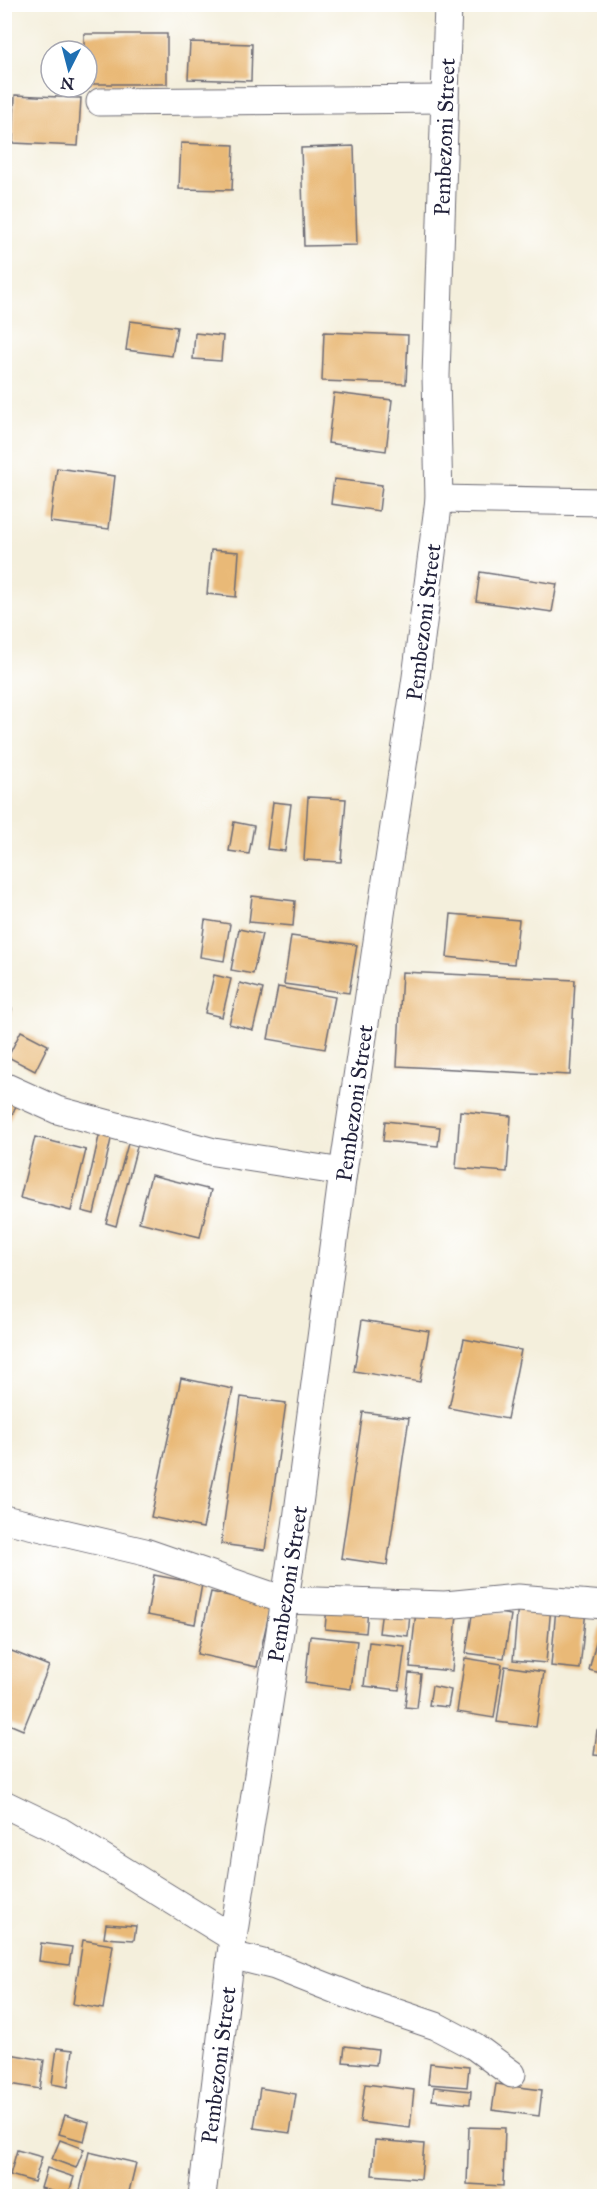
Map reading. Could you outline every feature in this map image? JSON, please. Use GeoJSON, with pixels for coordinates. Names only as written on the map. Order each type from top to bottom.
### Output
{"type":"FeatureCollection","features":[{"type":"Feature","properties":{"kind":"street","name":"Pembezoni Street"},"geometry":{"type":"LineString","coordinates":[[202,2196],[232,1946],[297,1527],[343,1172],[416,677],[439,499],[436,376],[448,4]]}},
{"type":"Feature","properties":{"kind":"street"},"geometry":{"type":"LineString","coordinates":[[100,102],[445,99]]}},
{"type":"Feature","properties":{"kind":"street"},"geometry":{"type":"LineString","coordinates":[[439,499],[604,502]]}},
{"type":"Feature","properties":{"kind":"street"},"geometry":{"type":"LineString","coordinates":[[4,1086],[57,1110],[214,1152],[343,1172]]}},
{"type":"Feature","properties":{"kind":"street"},"geometry":{"type":"LineString","coordinates":[[4,1519],[145,1552],[284,1600],[445,1605],[518,1598],[604,1605]]}},
{"type":"Feature","properties":{"kind":"street"},"geometry":{"type":"LineString","coordinates":[[4,1804],[60,1831],[232,1946],[275,1966],[436,2026],[474,2046],[513,2074]]}},
{"type":"Feature","properties":{"kind":"building"},"geometry":{"type":"Polygon","coordinates":[[[84,34],[167,34],[167,84],[99,84],[99,39],[84,39],[84,34]]]}},
{"type":"Feature","properties":{"kind":"building"},"geometry":{"type":"Polygon","coordinates":[[[190,42],[252,44],[251,81],[188,79],[190,42]]]}},
{"type":"Feature","properties":{"kind":"building"},"geometry":{"type":"Polygon","coordinates":[[[15,95],[39,96],[39,99],[81,99],[78,146],[13,143],[15,95]]]}},
{"type":"Feature","properties":{"kind":"building"},"geometry":{"type":"Polygon","coordinates":[[[181,143],[234,145],[232,190],[179,189],[181,143]]]}},
{"type":"Feature","properties":{"kind":"building"},"geometry":{"type":"Polygon","coordinates":[[[354,146],[357,245],[304,246],[301,148],[354,146]]]}},
{"type":"Feature","properties":{"kind":"building"},"geometry":{"type":"Polygon","coordinates":[[[130,321],[177,327],[172,356],[126,350],[130,321]]]}},
{"type":"Feature","properties":{"kind":"building"},"geometry":{"type":"Polygon","coordinates":[[[324,332],[408,335],[406,384],[322,381],[324,332]]]}},
{"type":"Feature","properties":{"kind":"building"},"geometry":{"type":"Polygon","coordinates":[[[195,333],[223,336],[221,361],[193,359],[195,333]]]}},
{"type":"Feature","properties":{"kind":"building"},"geometry":{"type":"Polygon","coordinates":[[[334,393],[392,400],[386,451],[328,443],[334,393]]]}},
{"type":"Feature","properties":{"kind":"building"},"geometry":{"type":"Polygon","coordinates":[[[57,468],[115,476],[109,529],[50,522],[57,468]]]}},
{"type":"Feature","properties":{"kind":"building"},"geometry":{"type":"Polygon","coordinates":[[[334,479],[382,485],[379,511],[331,504],[334,479]]]}},
{"type":"Feature","properties":{"kind":"building"},"geometry":{"type":"Polygon","coordinates":[[[211,550],[239,552],[236,597],[207,594],[211,550]]]}},
{"type":"Feature","properties":{"kind":"building"},"geometry":{"type":"Polygon","coordinates":[[[480,572],[557,584],[552,612],[476,601],[480,572]]]}},
{"type":"Feature","properties":{"kind":"building"},"geometry":{"type":"Polygon","coordinates":[[[308,797],[346,799],[341,862],[304,860],[308,797]]]}},
{"type":"Feature","properties":{"kind":"building"},"geometry":{"type":"Polygon","coordinates":[[[273,802],[291,804],[285,851],[267,849],[273,802]]]}},
{"type":"Feature","properties":{"kind":"building"},"geometry":{"type":"Polygon","coordinates":[[[234,822],[254,826],[249,854],[229,851],[234,822]]]}},
{"type":"Feature","properties":{"kind":"building"},"geometry":{"type":"Polygon","coordinates":[[[252,896],[295,901],[293,926],[249,922],[252,896]]]}},
{"type":"Feature","properties":{"kind":"building"},"geometry":{"type":"Polygon","coordinates":[[[451,914],[519,920],[514,964],[447,957],[451,914]]]}},
{"type":"Feature","properties":{"kind":"building"},"geometry":{"type":"Polygon","coordinates":[[[205,920],[230,924],[224,961],[200,957],[205,920]]]}},
{"type":"Feature","properties":{"kind":"building"},"geometry":{"type":"Polygon","coordinates":[[[239,929],[262,934],[253,974],[231,970],[239,929]]]}},
{"type":"Feature","properties":{"kind":"building"},"geometry":{"type":"Polygon","coordinates":[[[291,936],[357,945],[349,993],[284,984],[291,936]]]}},
{"type":"Feature","properties":{"kind":"building"},"geometry":{"type":"Polygon","coordinates":[[[402,972],[575,980],[570,1075],[397,1066],[402,972]]]}},
{"type":"Feature","properties":{"kind":"building"},"geometry":{"type":"Polygon","coordinates":[[[214,975],[231,979],[222,1017],[205,1013],[214,975]]]}},
{"type":"Feature","properties":{"kind":"building"},"geometry":{"type":"Polygon","coordinates":[[[240,983],[263,989],[253,1030],[229,1024],[240,983]]]}},
{"type":"Feature","properties":{"kind":"building"},"geometry":{"type":"Polygon","coordinates":[[[278,987],[335,997],[325,1049],[268,1039],[278,987]]]}},
{"type":"Feature","properties":{"kind":"building"},"geometry":{"type":"Polygon","coordinates":[[[4,1007],[12,1009],[5,1033],[4,1033],[4,1007]]]}},
{"type":"Feature","properties":{"kind":"building"},"geometry":{"type":"Polygon","coordinates":[[[21,1031],[48,1045],[35,1071],[8,1057],[21,1031]]]}},
{"type":"Feature","properties":{"kind":"building"},"geometry":{"type":"Polygon","coordinates":[[[4,1096],[18,1102],[7,1125],[4,1124],[4,1096]]]}},
{"type":"Feature","properties":{"kind":"building"},"geometry":{"type":"Polygon","coordinates":[[[460,1111],[511,1116],[507,1172],[456,1168],[460,1111]]]}},
{"type":"Feature","properties":{"kind":"building"},"geometry":{"type":"Polygon","coordinates":[[[385,1121],[440,1127],[438,1146],[383,1141],[385,1121]]]}},
{"type":"Feature","properties":{"kind":"building"},"geometry":{"type":"Polygon","coordinates":[[[100,1132],[112,1135],[94,1214],[82,1211],[100,1132]]]}},
{"type":"Feature","properties":{"kind":"building"},"geometry":{"type":"Polygon","coordinates":[[[35,1137],[86,1150],[71,1211],[20,1198],[35,1137]]]}},
{"type":"Feature","properties":{"kind":"building"},"geometry":{"type":"Polygon","coordinates":[[[129,1140],[138,1143],[116,1226],[106,1223],[129,1140]]]}},
{"type":"Feature","properties":{"kind":"building"},"geometry":{"type":"Polygon","coordinates":[[[151,1175],[211,1190],[200,1237],[139,1222],[151,1175]]]}},
{"type":"Feature","properties":{"kind":"building"},"geometry":{"type":"Polygon","coordinates":[[[362,1320],[429,1331],[420,1382],[354,1371],[362,1320]]]}},
{"type":"Feature","properties":{"kind":"building"},"geometry":{"type":"Polygon","coordinates":[[[464,1339],[521,1350],[507,1419],[449,1408],[464,1339]]]}},
{"type":"Feature","properties":{"kind":"building"},"geometry":{"type":"Polygon","coordinates":[[[181,1378],[233,1389],[203,1528],[151,1517],[181,1378]]]}},
{"type":"Feature","properties":{"kind":"building"},"geometry":{"type":"Polygon","coordinates":[[[241,1397],[286,1403],[265,1550],[221,1544],[241,1397]]]}},
{"type":"Feature","properties":{"kind":"building"},"geometry":{"type":"Polygon","coordinates":[[[363,1412],[409,1418],[387,1565],[341,1558],[363,1412]]]}},
{"type":"Feature","properties":{"kind":"building"},"geometry":{"type":"Polygon","coordinates":[[[154,1575],[202,1584],[195,1624],[147,1615],[154,1575]]]}},
{"type":"Feature","properties":{"kind":"building"},"geometry":{"type":"Polygon","coordinates":[[[211,1592],[271,1605],[257,1667],[197,1654],[211,1592]]]}},
{"type":"Feature","properties":{"kind":"building"},"geometry":{"type":"Polygon","coordinates":[[[518,1603],[551,1606],[546,1663],[513,1660],[518,1603]]]}},
{"type":"Feature","properties":{"kind":"building"},"geometry":{"type":"Polygon","coordinates":[[[327,1606],[368,1610],[366,1633],[325,1629],[327,1606]]]}},
{"type":"Feature","properties":{"kind":"building"},"geometry":{"type":"Polygon","coordinates":[[[556,1607],[586,1610],[580,1669],[551,1666],[556,1607]]]}},
{"type":"Feature","properties":{"kind":"building"},"geometry":{"type":"Polygon","coordinates":[[[473,1609],[511,1615],[504,1658],[466,1653],[473,1609]]]}},
{"type":"Feature","properties":{"kind":"building"},"geometry":{"type":"Polygon","coordinates":[[[382,1610],[410,1614],[408,1636],[379,1633],[382,1610]]]}},
{"type":"Feature","properties":{"kind":"building"},"geometry":{"type":"Polygon","coordinates":[[[604,1610],[604,1674],[589,1670],[604,1610]]]}},
{"type":"Feature","properties":{"kind":"building"},"geometry":{"type":"Polygon","coordinates":[[[416,1611],[457,1614],[452,1671],[410,1667],[416,1611]]]}},
{"type":"Feature","properties":{"kind":"building"},"geometry":{"type":"Polygon","coordinates":[[[310,1636],[357,1641],[351,1689],[305,1683],[310,1636]]]}},
{"type":"Feature","properties":{"kind":"building"},"geometry":{"type":"Polygon","coordinates":[[[369,1642],[405,1646],[399,1690],[364,1686],[369,1642]]]}},
{"type":"Feature","properties":{"kind":"building"},"geometry":{"type":"Polygon","coordinates":[[[4,1648],[49,1666],[23,1730],[4,1722],[4,1648]]]}},
{"type":"Feature","properties":{"kind":"building"},"geometry":{"type":"Polygon","coordinates":[[[465,1658],[502,1664],[494,1718],[457,1712],[465,1658]]]}},
{"type":"Feature","properties":{"kind":"building"},"geometry":{"type":"Polygon","coordinates":[[[505,1666],[544,1672],[536,1727],[497,1722],[505,1666]]]}},
{"type":"Feature","properties":{"kind":"building"},"geometry":{"type":"Polygon","coordinates":[[[409,1673],[421,1674],[417,1708],[405,1707],[409,1673]]]}},
{"type":"Feature","properties":{"kind":"building"},"geometry":{"type":"Polygon","coordinates":[[[432,1686],[451,1690],[448,1707],[429,1705],[432,1686]]]}},
{"type":"Feature","properties":{"kind":"building"},"geometry":{"type":"Polygon","coordinates":[[[597,1730],[604,1731],[604,1756],[594,1755],[597,1730]]]}},
{"type":"Feature","properties":{"kind":"building"},"geometry":{"type":"Polygon","coordinates":[[[106,1924],[136,1926],[134,1940],[104,1938],[106,1924]]]}},
{"type":"Feature","properties":{"kind":"building"},"geometry":{"type":"Polygon","coordinates":[[[83,1940],[113,1945],[103,2009],[73,2004],[83,1940]]]}},
{"type":"Feature","properties":{"kind":"building"},"geometry":{"type":"Polygon","coordinates":[[[41,1943],[72,1947],[69,1965],[39,1961],[41,1943]]]}},
{"type":"Feature","properties":{"kind":"building"},"geometry":{"type":"Polygon","coordinates":[[[345,2046],[378,2050],[376,2065],[343,2062],[345,2046]]]}},
{"type":"Feature","properties":{"kind":"building"},"geometry":{"type":"Polygon","coordinates":[[[57,2048],[73,2050],[68,2087],[52,2084],[57,2048]]]}},
{"type":"Feature","properties":{"kind":"building"},"geometry":{"type":"Polygon","coordinates":[[[4,2053],[44,2060],[40,2089],[4,2083],[4,2053]]]}},
{"type":"Feature","properties":{"kind":"building"},"geometry":{"type":"Polygon","coordinates":[[[430,2063],[469,2067],[467,2087],[428,2084],[430,2063]]]}},
{"type":"Feature","properties":{"kind":"building"},"geometry":{"type":"Polygon","coordinates":[[[365,2084],[414,2090],[410,2128],[360,2122],[365,2084]]]}},
{"type":"Feature","properties":{"kind":"building"},"geometry":{"type":"Polygon","coordinates":[[[496,2084],[542,2090],[539,2116],[492,2110],[496,2084]]]}},
{"type":"Feature","properties":{"kind":"building"},"geometry":{"type":"Polygon","coordinates":[[[434,2087],[471,2091],[470,2104],[432,2100],[434,2087]]]}},
{"type":"Feature","properties":{"kind":"building"},"geometry":{"type":"Polygon","coordinates":[[[260,2088],[296,2094],[290,2133],[254,2128],[260,2088]]]}},
{"type":"Feature","properties":{"kind":"building"},"geometry":{"type":"Polygon","coordinates":[[[65,2115],[89,2122],[84,2141],[59,2134],[65,2115]]]}},
{"type":"Feature","properties":{"kind":"building"},"geometry":{"type":"Polygon","coordinates":[[[469,2127],[505,2128],[503,2186],[467,2184],[469,2127]]]}},
{"type":"Feature","properties":{"kind":"building"},"geometry":{"type":"Polygon","coordinates":[[[60,2140],[84,2149],[76,2168],[52,2159],[60,2140]]]}},
{"type":"Feature","properties":{"kind":"building"},"geometry":{"type":"Polygon","coordinates":[[[375,2140],[424,2144],[421,2179],[372,2175],[375,2140]]]}},
{"type":"Feature","properties":{"kind":"building"},"geometry":{"type":"Polygon","coordinates":[[[17,2150],[42,2157],[34,2182],[10,2175],[17,2150]]]}},
{"type":"Feature","properties":{"kind":"building"},"geometry":{"type":"Polygon","coordinates":[[[89,2152],[136,2163],[128,2196],[79,2194],[89,2152]]]}},
{"type":"Feature","properties":{"kind":"building"},"geometry":{"type":"Polygon","coordinates":[[[47,2168],[74,2177],[68,2196],[41,2188],[47,2168]]]}}]}
